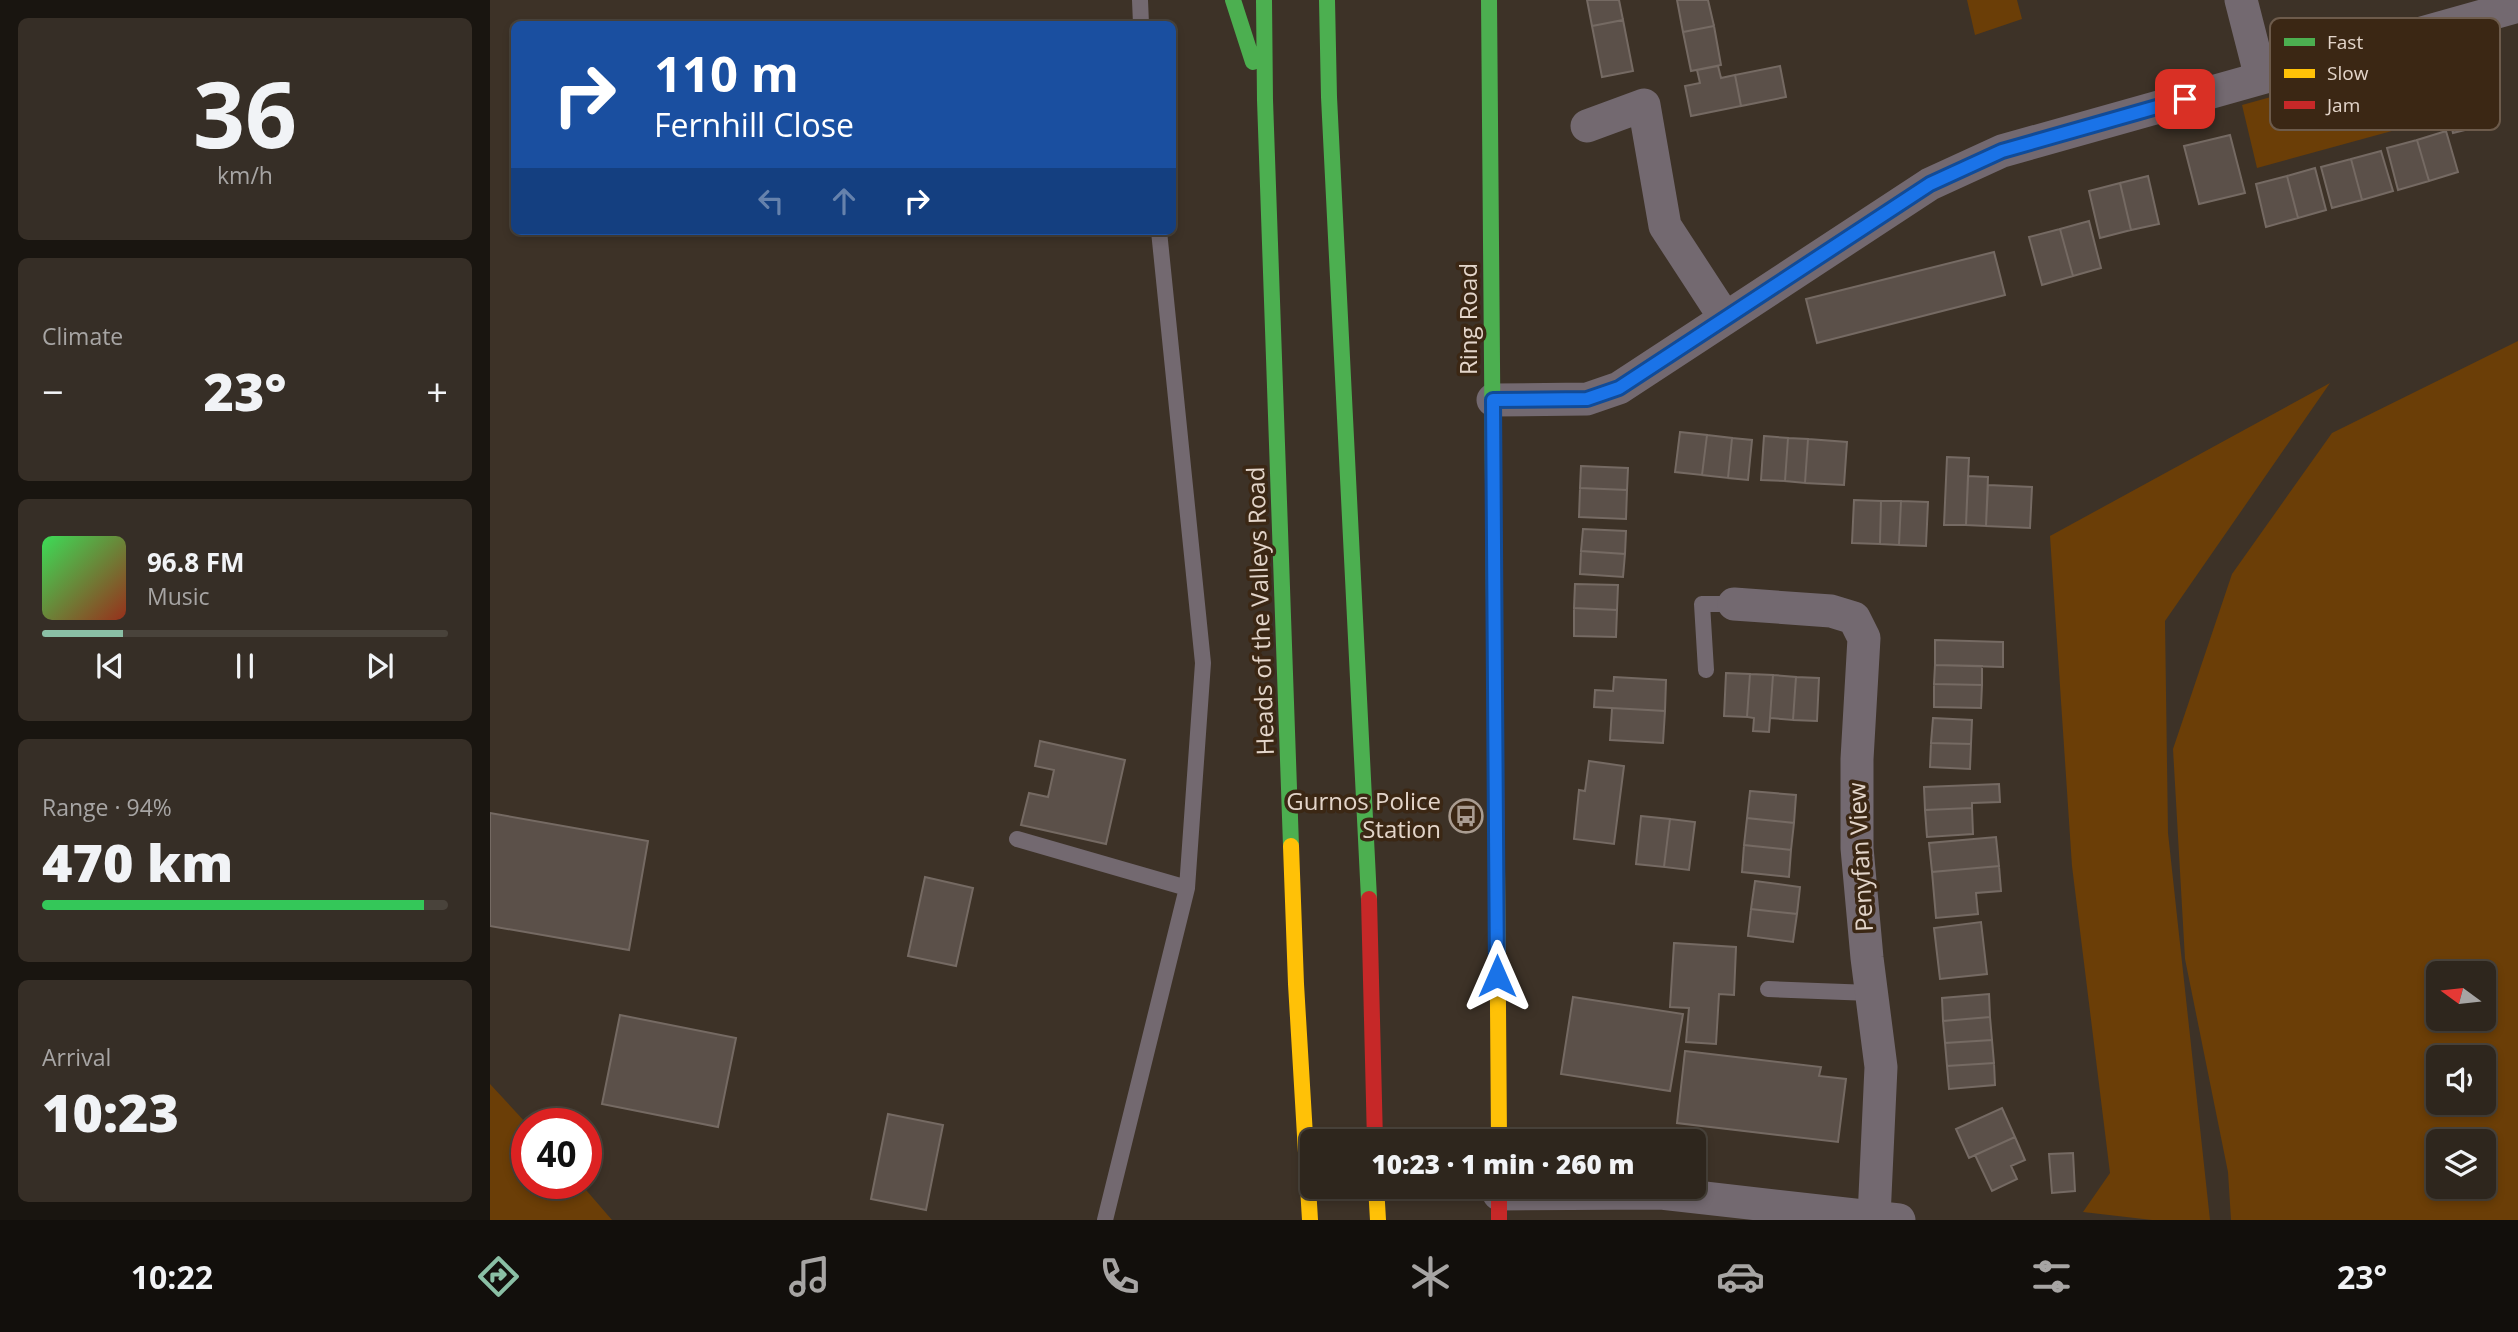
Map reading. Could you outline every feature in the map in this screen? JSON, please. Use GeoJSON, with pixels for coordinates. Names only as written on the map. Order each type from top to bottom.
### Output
{"type":"FeatureCollection","features":[{"type":"Feature","properties":{"kind":"main road"},"geometry":{"type":"LineString","coordinates":[[1233,0],[1265,100]]}},
{"type":"Feature","properties":{"kind":"main road","name":"Heads of the Valleys Road"},"geometry":{"type":"LineString","coordinates":[[1264,0],[1265,100],[1297,984],[1310,1220]]}},
{"type":"Feature","properties":{"kind":"main road"},"geometry":{"type":"LineString","coordinates":[[1326,0],[1369,894],[1375,1129]]}},
{"type":"Feature","properties":{"kind":"main road","name":"Ring Road"},"geometry":{"type":"LineString","coordinates":[[1489,0],[1499,1129]]}},
{"type":"Feature","properties":{"kind":"main road"},"geometry":{"type":"LineString","coordinates":[[1329,97],[1344,36]]}},
{"type":"Feature","properties":{"kind":"main road"},"geometry":{"type":"LineString","coordinates":[[1377,1199],[1378,1220]]}},
{"type":"Feature","properties":{"kind":"street"},"geometry":{"type":"LineString","coordinates":[[2241,0],[2261,78]]}},
{"type":"Feature","properties":{"kind":"street"},"geometry":{"type":"LineString","coordinates":[[2473,18],[2518,6]]}},
{"type":"Feature","properties":{"kind":"street"},"geometry":{"type":"LineString","coordinates":[[1493,400],[1587,399],[1619,388],[1930,184],[2002,151],[2270,75]]}},
{"type":"Feature","properties":{"kind":"street"},"geometry":{"type":"LineString","coordinates":[[1587,126],[1644,105],[1665,226],[1725,318]]}},
{"type":"Feature","properties":{"kind":"street","name":"Penyfan View"},"geometry":{"type":"LineString","coordinates":[[1734,604],[1831,611],[1854,618],[1864,638],[1857,759],[1857,848],[1881,1067],[1886,1219]]}},
{"type":"Feature","properties":{"kind":"street"},"geometry":{"type":"LineString","coordinates":[[1499,1200],[1661,1193],[1739,1212],[1886,1219]]}},
{"type":"Feature","properties":{"kind":"lane"},"geometry":{"type":"LineString","coordinates":[[1140,0],[1141,21]]}},
{"type":"Feature","properties":{"kind":"lane"},"geometry":{"type":"LineString","coordinates":[[1105,1220],[1187,888],[1203,663],[1158,235]]}},
{"type":"Feature","properties":{"kind":"lane"},"geometry":{"type":"LineString","coordinates":[[1706,670],[1702,604],[1734,604]]}},
{"type":"Feature","properties":{"kind":"lane"},"geometry":{"type":"LineString","coordinates":[[1017,839],[1187,888]]}},
{"type":"Feature","properties":{"kind":"lane"},"geometry":{"type":"LineString","coordinates":[[1768,989],[1871,993]]}},
{"type":"Feature","properties":{"kind":"shaded area"},"geometry":{"type":"Polygon","coordinates":[[[1967,0],[2017,0],[2022,19],[1975,35],[1967,0]]]}},
{"type":"Feature","properties":{"kind":"shaded area"},"geometry":{"type":"Polygon","coordinates":[[[2270,97],[2270,130],[2396,130],[2257,168],[2242,105],[2270,97]]]}},
{"type":"Feature","properties":{"kind":"shaded area"},"geometry":{"type":"Polygon","coordinates":[[[2518,341],[2518,1220],[2231,1220],[2228,1172],[2185,959],[2173,749],[2232,574],[2332,433],[2518,341]]]}},
{"type":"Feature","properties":{"kind":"shaded area"},"geometry":{"type":"Polygon","coordinates":[[[2330,383],[2165,621],[2168,833],[2210,1220],[2152,1220],[2083,1212],[2110,1173],[2072,866],[2050,536],[2330,383]]]}},
{"type":"Feature","properties":{"kind":"shaded area"},"geometry":{"type":"Polygon","coordinates":[[[490,1084],[512,1108],[511,1199],[594,1199],[612,1220],[490,1220],[490,1084]]]}},
{"type":"Feature","properties":{"kind":"building"},"geometry":{"type":"Polygon","coordinates":[[[1587,0],[1619,0],[1623,20],[1592,26],[1587,0]]]}},
{"type":"Feature","properties":{"kind":"building"},"geometry":{"type":"Polygon","coordinates":[[[1677,0],[1708,0],[1714,26],[1683,32],[1677,0]]]}},
{"type":"Feature","properties":{"kind":"building"},"geometry":{"type":"Polygon","coordinates":[[[1623,20],[1633,71],[1602,77],[1592,26],[1623,20]]]}},
{"type":"Feature","properties":{"kind":"building"},"geometry":{"type":"Polygon","coordinates":[[[1714,26],[1721,65],[1691,71],[1683,32],[1714,26]]]}},
{"type":"Feature","properties":{"kind":"building"},"geometry":{"type":"Polygon","coordinates":[[[1718,66],[1721,78],[1735,75],[1741,106],[1691,116],[1685,86],[1700,83],[1697,70],[1718,66]]]}},
{"type":"Feature","properties":{"kind":"building"},"geometry":{"type":"Polygon","coordinates":[[[1780,66],[1786,97],[1741,106],[1735,75],[1780,66]]]}},
{"type":"Feature","properties":{"kind":"building"},"geometry":{"type":"Polygon","coordinates":[[[2446,131],[2458,172],[2429,181],[2417,140],[2446,131]]]}},
{"type":"Feature","properties":{"kind":"building"},"geometry":{"type":"Polygon","coordinates":[[[2230,135],[2245,193],[2199,204],[2184,146],[2230,135]]]}},
{"type":"Feature","properties":{"kind":"building"},"geometry":{"type":"Polygon","coordinates":[[[2417,140],[2429,181],[2398,190],[2387,148],[2417,140]]]}},
{"type":"Feature","properties":{"kind":"building"},"geometry":{"type":"Polygon","coordinates":[[[2381,151],[2393,191],[2362,200],[2351,159],[2381,151]]]}},
{"type":"Feature","properties":{"kind":"building"},"geometry":{"type":"Polygon","coordinates":[[[2351,159],[2362,200],[2332,208],[2321,167],[2351,159]]]}},
{"type":"Feature","properties":{"kind":"building"},"geometry":{"type":"Polygon","coordinates":[[[2315,168],[2326,210],[2298,218],[2287,176],[2315,168]]]}},
{"type":"Feature","properties":{"kind":"building"},"geometry":{"type":"Polygon","coordinates":[[[2148,176],[2159,224],[2131,230],[2120,183],[2148,176]]]}},
{"type":"Feature","properties":{"kind":"building"},"geometry":{"type":"Polygon","coordinates":[[[2287,176],[2298,218],[2266,227],[2256,184],[2287,176]]]}},
{"type":"Feature","properties":{"kind":"building"},"geometry":{"type":"Polygon","coordinates":[[[2120,183],[2131,230],[2100,238],[2089,191],[2120,183]]]}},
{"type":"Feature","properties":{"kind":"building"},"geometry":{"type":"Polygon","coordinates":[[[2089,221],[2101,268],[2073,276],[2060,229],[2089,221]]]}},
{"type":"Feature","properties":{"kind":"building"},"geometry":{"type":"Polygon","coordinates":[[[2060,229],[2073,276],[2042,285],[2029,237],[2060,229]]]}},
{"type":"Feature","properties":{"kind":"building"},"geometry":{"type":"Polygon","coordinates":[[[1994,252],[2005,295],[1817,343],[1806,299],[1994,252]]]}},
{"type":"Feature","properties":{"kind":"building"},"geometry":{"type":"Polygon","coordinates":[[[1680,432],[1707,435],[1702,475],[1675,472],[1680,432]]]}},
{"type":"Feature","properties":{"kind":"building"},"geometry":{"type":"Polygon","coordinates":[[[1707,435],[1732,438],[1728,478],[1702,475],[1707,435]]]}},
{"type":"Feature","properties":{"kind":"building"},"geometry":{"type":"Polygon","coordinates":[[[1764,436],[1788,438],[1785,481],[1761,480],[1764,436]]]}},
{"type":"Feature","properties":{"kind":"building"},"geometry":{"type":"Polygon","coordinates":[[[1732,438],[1752,440],[1748,480],[1728,478],[1732,438]]]}},
{"type":"Feature","properties":{"kind":"building"},"geometry":{"type":"Polygon","coordinates":[[[1788,438],[1808,439],[1805,483],[1785,481],[1788,438]]]}},
{"type":"Feature","properties":{"kind":"building"},"geometry":{"type":"Polygon","coordinates":[[[1808,439],[1847,442],[1844,485],[1805,483],[1808,439]]]}},
{"type":"Feature","properties":{"kind":"building"},"geometry":{"type":"Polygon","coordinates":[[[1947,457],[1969,458],[1966,525],[1944,525],[1947,457]]]}},
{"type":"Feature","properties":{"kind":"building"},"geometry":{"type":"Polygon","coordinates":[[[1581,466],[1628,468],[1627,490],[1580,488],[1581,466]]]}},
{"type":"Feature","properties":{"kind":"building"},"geometry":{"type":"Polygon","coordinates":[[[1968,476],[1988,477],[1986,526],[1966,525],[1968,476]]]}},
{"type":"Feature","properties":{"kind":"building"},"geometry":{"type":"Polygon","coordinates":[[[1988,485],[2032,487],[2030,528],[1986,526],[1988,485]]]}},
{"type":"Feature","properties":{"kind":"building"},"geometry":{"type":"Polygon","coordinates":[[[1580,488],[1627,490],[1626,519],[1579,517],[1580,488]]]}},
{"type":"Feature","properties":{"kind":"building"},"geometry":{"type":"Polygon","coordinates":[[[1854,500],[1881,501],[1880,544],[1852,543],[1854,500]]]}},
{"type":"Feature","properties":{"kind":"building"},"geometry":{"type":"Polygon","coordinates":[[[1881,501],[1901,501],[1899,545],[1880,544],[1881,501]]]}},
{"type":"Feature","properties":{"kind":"building"},"geometry":{"type":"Polygon","coordinates":[[[1901,501],[1928,502],[1926,546],[1899,545],[1901,501]]]}},
{"type":"Feature","properties":{"kind":"building"},"geometry":{"type":"Polygon","coordinates":[[[1583,529],[1626,531],[1625,554],[1581,551],[1583,529]]]}},
{"type":"Feature","properties":{"kind":"building"},"geometry":{"type":"Polygon","coordinates":[[[1581,551],[1625,554],[1623,577],[1580,574],[1581,551]]]}},
{"type":"Feature","properties":{"kind":"building"},"geometry":{"type":"Polygon","coordinates":[[[1575,584],[1618,585],[1617,610],[1574,608],[1575,584]]]}},
{"type":"Feature","properties":{"kind":"building"},"geometry":{"type":"Polygon","coordinates":[[[1574,608],[1617,610],[1616,637],[1574,636],[1574,608]]]}},
{"type":"Feature","properties":{"kind":"building"},"geometry":{"type":"Polygon","coordinates":[[[1935,640],[2003,642],[2003,667],[1935,665],[1935,640]]]}},
{"type":"Feature","properties":{"kind":"building"},"geometry":{"type":"Polygon","coordinates":[[[1935,665],[1982,666],[1982,685],[1934,684],[1935,665]]]}},
{"type":"Feature","properties":{"kind":"building"},"geometry":{"type":"Polygon","coordinates":[[[1726,673],[1750,674],[1747,717],[1724,716],[1726,673]]]}},
{"type":"Feature","properties":{"kind":"building"},"geometry":{"type":"Polygon","coordinates":[[[1750,674],[1773,675],[1769,732],[1753,731],[1754,718],[1747,717],[1750,674]]]}},
{"type":"Feature","properties":{"kind":"building"},"geometry":{"type":"Polygon","coordinates":[[[1773,675],[1796,677],[1793,720],[1770,718],[1773,675]]]}},
{"type":"Feature","properties":{"kind":"building"},"geometry":{"type":"Polygon","coordinates":[[[1614,677],[1666,680],[1665,711],[1594,707],[1595,690],[1613,691],[1614,677]]]}},
{"type":"Feature","properties":{"kind":"building"},"geometry":{"type":"Polygon","coordinates":[[[1796,677],[1819,678],[1817,721],[1793,720],[1796,677]]]}},
{"type":"Feature","properties":{"kind":"building"},"geometry":{"type":"Polygon","coordinates":[[[1934,684],[1982,685],[1981,708],[1934,707],[1934,684]]]}},
{"type":"Feature","properties":{"kind":"building"},"geometry":{"type":"Polygon","coordinates":[[[1612,708],[1665,711],[1663,743],[1610,740],[1612,708]]]}},
{"type":"Feature","properties":{"kind":"building"},"geometry":{"type":"Polygon","coordinates":[[[1933,718],[1972,720],[1971,744],[1931,743],[1933,718]]]}},
{"type":"Feature","properties":{"kind":"building"},"geometry":{"type":"Polygon","coordinates":[[[1040,741],[1125,760],[1106,844],[1021,825],[1029,793],[1048,797],[1054,770],[1035,766],[1040,741]]]}},
{"type":"Feature","properties":{"kind":"building"},"geometry":{"type":"Polygon","coordinates":[[[1931,743],[1971,744],[1970,769],[1930,767],[1931,743]]]}},
{"type":"Feature","properties":{"kind":"building"},"geometry":{"type":"Polygon","coordinates":[[[1589,761],[1624,766],[1614,844],[1574,839],[1579,790],[1585,791],[1589,761]]]}},
{"type":"Feature","properties":{"kind":"building"},"geometry":{"type":"Polygon","coordinates":[[[1999,784],[2000,802],[1972,803],[1972,808],[1925,810],[1924,787],[1999,784]]]}},
{"type":"Feature","properties":{"kind":"building"},"geometry":{"type":"Polygon","coordinates":[[[1750,791],[1796,795],[1794,823],[1747,818],[1750,791]]]}},
{"type":"Feature","properties":{"kind":"building"},"geometry":{"type":"Polygon","coordinates":[[[1972,808],[1973,834],[1927,837],[1925,810],[1972,808]]]}},
{"type":"Feature","properties":{"kind":"building"},"geometry":{"type":"Polygon","coordinates":[[[490,813],[648,841],[629,950],[490,926],[490,813]]]}},
{"type":"Feature","properties":{"kind":"building"},"geometry":{"type":"Polygon","coordinates":[[[1641,816],[1670,819],[1664,867],[1636,864],[1641,816]]]}},
{"type":"Feature","properties":{"kind":"building"},"geometry":{"type":"Polygon","coordinates":[[[1747,818],[1794,823],[1791,850],[1744,845],[1747,818]]]}},
{"type":"Feature","properties":{"kind":"building"},"geometry":{"type":"Polygon","coordinates":[[[1670,819],[1695,822],[1689,870],[1664,867],[1670,819]]]}},
{"type":"Feature","properties":{"kind":"building"},"geometry":{"type":"Polygon","coordinates":[[[1996,837],[1999,866],[1932,872],[1929,843],[1996,837]]]}},
{"type":"Feature","properties":{"kind":"building"},"geometry":{"type":"Polygon","coordinates":[[[1744,845],[1791,850],[1789,877],[1742,872],[1744,845]]]}},
{"type":"Feature","properties":{"kind":"building"},"geometry":{"type":"Polygon","coordinates":[[[1999,866],[2001,891],[1976,893],[1978,914],[1936,918],[1932,872],[1999,866]]]}},
{"type":"Feature","properties":{"kind":"building"},"geometry":{"type":"Polygon","coordinates":[[[925,877],[973,888],[956,966],[908,956],[925,877]]]}},
{"type":"Feature","properties":{"kind":"building"},"geometry":{"type":"Polygon","coordinates":[[[1755,881],[1800,887],[1797,914],[1751,909],[1755,881]]]}},
{"type":"Feature","properties":{"kind":"building"},"geometry":{"type":"Polygon","coordinates":[[[1751,909],[1797,914],[1793,942],[1748,936],[1751,909]]]}},
{"type":"Feature","properties":{"kind":"building"},"geometry":{"type":"Polygon","coordinates":[[[1981,922],[1987,974],[1940,979],[1934,928],[1981,922]]]}},
{"type":"Feature","properties":{"kind":"building"},"geometry":{"type":"Polygon","coordinates":[[[1674,943],[1736,947],[1734,995],[1719,994],[1716,1044],[1686,1042],[1689,1008],[1670,1007],[1674,943]]]}},
{"type":"Feature","properties":{"kind":"building"},"geometry":{"type":"Polygon","coordinates":[[[1989,994],[1990,1017],[1943,1021],[1942,998],[1989,994]]]}},
{"type":"Feature","properties":{"kind":"building"},"geometry":{"type":"Polygon","coordinates":[[[1573,997],[1683,1014],[1670,1091],[1561,1074],[1573,997]]]}},
{"type":"Feature","properties":{"kind":"building"},"geometry":{"type":"Polygon","coordinates":[[[620,1015],[736,1038],[718,1127],[602,1104],[620,1015]]]}},
{"type":"Feature","properties":{"kind":"building"},"geometry":{"type":"Polygon","coordinates":[[[1990,1017],[1992,1040],[1945,1043],[1943,1021],[1990,1017]]]}},
{"type":"Feature","properties":{"kind":"building"},"geometry":{"type":"Polygon","coordinates":[[[1992,1040],[1994,1063],[1947,1066],[1945,1043],[1992,1040]]]}},
{"type":"Feature","properties":{"kind":"building"},"geometry":{"type":"Polygon","coordinates":[[[1685,1051],[1821,1067],[1819,1076],[1846,1079],[1838,1142],[1677,1123],[1685,1051]]]}},
{"type":"Feature","properties":{"kind":"building"},"geometry":{"type":"Polygon","coordinates":[[[1994,1063],[1995,1085],[1949,1089],[1947,1066],[1994,1063]]]}},
{"type":"Feature","properties":{"kind":"building"},"geometry":{"type":"Polygon","coordinates":[[[2002,1108],[2015,1137],[1969,1158],[1956,1129],[2002,1108]]]}},
{"type":"Feature","properties":{"kind":"building"},"geometry":{"type":"Polygon","coordinates":[[[888,1114],[943,1125],[926,1210],[871,1199],[888,1114]]]}},
{"type":"Feature","properties":{"kind":"building"},"geometry":{"type":"Polygon","coordinates":[[[2015,1137],[2025,1160],[2011,1166],[2017,1179],[1992,1191],[1975,1155],[2015,1137]]]}},
{"type":"Feature","properties":{"kind":"building"},"geometry":{"type":"Polygon","coordinates":[[[2073,1153],[2075,1191],[2052,1193],[2049,1154],[2073,1153]]]}},
{"type":"Feature","properties":{"kind":"traffic: fast"},"geometry":{"type":"LineString","coordinates":[[1233,0],[1253,62]]}},
{"type":"Feature","properties":{"kind":"traffic: fast"},"geometry":{"type":"LineString","coordinates":[[1264,0],[1265,100],[1291,846]]}},
{"type":"Feature","properties":{"kind":"traffic: fast"},"geometry":{"type":"LineString","coordinates":[[1327,0],[1329,97],[1369,899]]}},
{"type":"Feature","properties":{"kind":"traffic: fast"},"geometry":{"type":"LineString","coordinates":[[1489,0],[1494,604]]}},
{"type":"Feature","properties":{"kind":"traffic: slow"},"geometry":{"type":"LineString","coordinates":[[1291,846],[1310,1220]]}},
{"type":"Feature","properties":{"kind":"traffic: slow"},"geometry":{"type":"LineString","coordinates":[[1497,870],[1499,1129]]}},
{"type":"Feature","properties":{"kind":"traffic: slow"},"geometry":{"type":"LineString","coordinates":[[1377,1199],[1378,1220]]}},
{"type":"Feature","properties":{"kind":"traffic: jam"},"geometry":{"type":"LineString","coordinates":[[1494,604],[1497,870]]}},
{"type":"Feature","properties":{"kind":"traffic: jam"},"geometry":{"type":"LineString","coordinates":[[1369,899],[1375,1129]]}},
{"type":"Feature","properties":{"kind":"traffic: jam"},"geometry":{"type":"LineString","coordinates":[[1499,1199],[1499,1220]]}},
{"type":"Feature","properties":{"kind":"place","name":"Gurnos Police Station"},"geometry":{"type":"Point","coordinates":[1466,816]}},
{"type":"Feature","properties":{"kind":"route"},"geometry":{"type":"LineString","coordinates":[[1497,976],[1493,400],[1587,399],[1619,388],[1930,184],[2002,151],[2185,99]]}}]}
